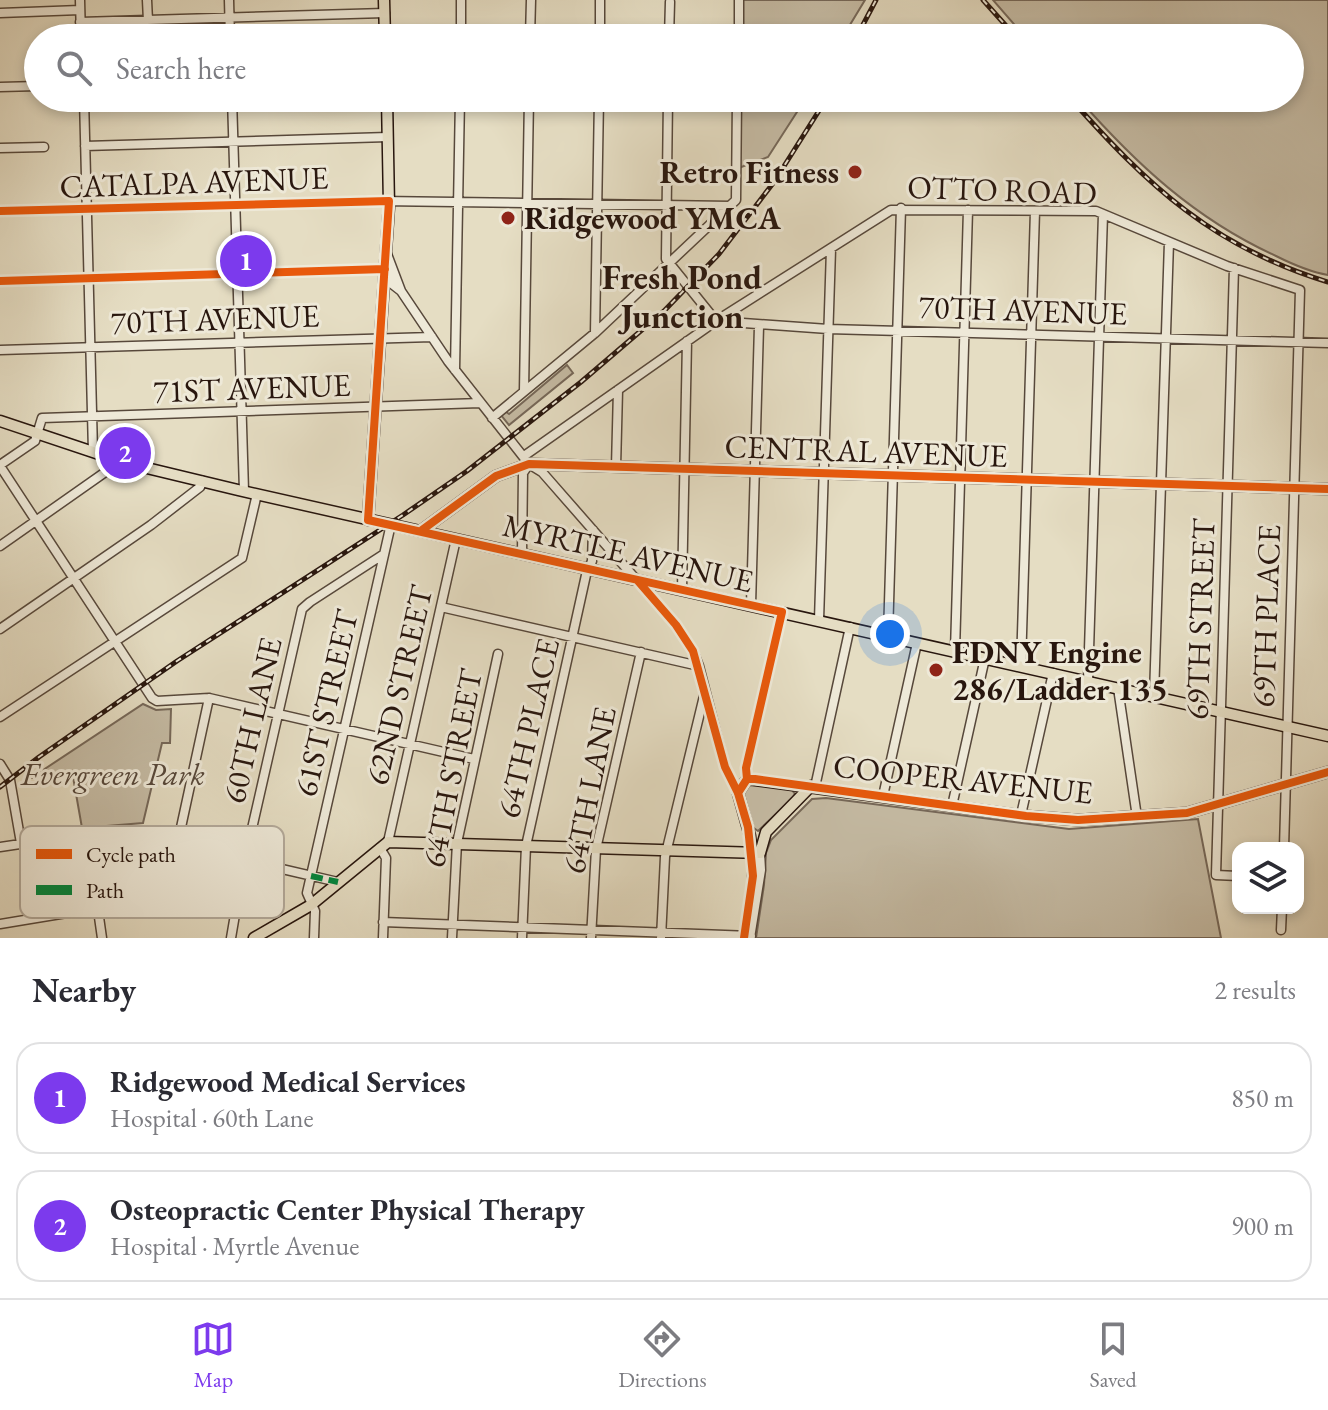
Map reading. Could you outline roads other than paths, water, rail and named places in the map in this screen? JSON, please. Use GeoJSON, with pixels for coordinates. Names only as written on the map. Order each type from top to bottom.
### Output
{"type":"FeatureCollection","features":[{"type":"Feature","properties":{"kind":"main road"},"geometry":{"type":"LineString","coordinates":[[384,0],[385,24]]}},
{"type":"Feature","properties":{"kind":"main road"},"geometry":{"type":"LineString","coordinates":[[368,520],[389,201],[387,112]]}},
{"type":"Feature","properties":{"kind":"main road","name":"MYRTLE AVENUE"},"geometry":{"type":"LineString","coordinates":[[0,421],[121,461],[244,491],[1328,736]]}},
{"type":"Feature","properties":{"kind":"main road","name":"CENTRAL AVENUE"},"geometry":{"type":"LineString","coordinates":[[422,530],[496,476],[527,460],[685,470],[1328,489]]}},
{"type":"Feature","properties":{"kind":"main road","name":"COOPER AVENUE"},"geometry":{"type":"LineString","coordinates":[[747,779],[1078,820],[1187,813],[1328,772]]}},
{"type":"Feature","properties":{"kind":"main road"},"geometry":{"type":"LineString","coordinates":[[254,938],[311,905],[384,845],[457,843],[756,853],[738,793],[747,779]]}},
{"type":"Feature","properties":{"kind":"main road","name":"COOPER AVENUE"},"geometry":{"type":"LineString","coordinates":[[756,853],[766,832],[813,786]]}},
{"type":"Feature","properties":{"kind":"main road"},"geometry":{"type":"LineString","coordinates":[[749,830],[758,834],[766,832]]}},
{"type":"Feature","properties":{"kind":"street"},"geometry":{"type":"LineString","coordinates":[[80,0],[80,22],[385,13]]}},
{"type":"Feature","properties":{"kind":"street"},"geometry":{"type":"LineString","coordinates":[[147,0],[148,21]]}},
{"type":"Feature","properties":{"kind":"street"},"geometry":{"type":"LineString","coordinates":[[229,0],[229,24]]}},
{"type":"Feature","properties":{"kind":"street"},"geometry":{"type":"LineString","coordinates":[[461,0],[461,24]]}},
{"type":"Feature","properties":{"kind":"street"},"geometry":{"type":"LineString","coordinates":[[530,24],[531,0]]}},
{"type":"Feature","properties":{"kind":"street"},"geometry":{"type":"LineString","coordinates":[[600,0],[600,24]]}},
{"type":"Feature","properties":{"kind":"street"},"geometry":{"type":"LineString","coordinates":[[739,0],[739,24]]}},
{"type":"Feature","properties":{"kind":"street"},"geometry":{"type":"LineString","coordinates":[[669,24],[670,2]]}},
{"type":"Feature","properties":{"kind":"street"},"geometry":{"type":"LineString","coordinates":[[0,13],[80,10]]}},
{"type":"Feature","properties":{"kind":"street"},"geometry":{"type":"LineString","coordinates":[[0,87],[24,86]]}},
{"type":"Feature","properties":{"kind":"street"},"geometry":{"type":"LineString","coordinates":[[84,112],[93,452]]}},
{"type":"Feature","properties":{"kind":"street"},"geometry":{"type":"LineString","coordinates":[[232,112],[244,491]]}},
{"type":"Feature","properties":{"kind":"street"},"geometry":{"type":"LineString","coordinates":[[455,371],[460,112]]}},
{"type":"Feature","properties":{"kind":"street"},"geometry":{"type":"LineString","coordinates":[[524,391],[529,112]]}},
{"type":"Feature","properties":{"kind":"street"},"geometry":{"type":"LineString","coordinates":[[595,333],[599,112]]}},
{"type":"Feature","properties":{"kind":"street"},"geometry":{"type":"LineString","coordinates":[[668,112],[666,259],[716,321]]}},
{"type":"Feature","properties":{"kind":"street"},"geometry":{"type":"LineString","coordinates":[[492,418],[595,333],[731,206],[736,198],[737,112]]}},
{"type":"Feature","properties":{"kind":"street"},"geometry":{"type":"LineString","coordinates":[[85,146],[388,137]]}},
{"type":"Feature","properties":{"kind":"street"},"geometry":{"type":"LineString","coordinates":[[0,148],[44,147]]}},
{"type":"Feature","properties":{"kind":"street","name":"CATALPA AVENUE"},"geometry":{"type":"LineString","coordinates":[[0,211],[389,201],[731,206]]}},
{"type":"Feature","properties":{"kind":"street"},"geometry":{"type":"LineString","coordinates":[[888,636],[901,208]]}},
{"type":"Feature","properties":{"kind":"street","name":"OTTO ROAD"},"geometry":{"type":"LineString","coordinates":[[527,460],[618,390],[716,321],[891,210],[1094,211],[1234,268],[1300,290]]}},
{"type":"Feature","properties":{"kind":"street"},"geometry":{"type":"LineString","coordinates":[[955,651],[968,210]]}},
{"type":"Feature","properties":{"kind":"street"},"geometry":{"type":"LineString","coordinates":[[1021,666],[1035,211]]}},
{"type":"Feature","properties":{"kind":"street"},"geometry":{"type":"LineString","coordinates":[[1088,681],[1103,214]]}},
{"type":"Feature","properties":{"kind":"street"},"geometry":{"type":"LineString","coordinates":[[1154,696],[1169,242]]}},
{"type":"Feature","properties":{"kind":"street"},"geometry":{"type":"LineString","coordinates":[[819,620],[831,249]]}},
{"type":"Feature","properties":{"kind":"street"},"geometry":{"type":"LineString","coordinates":[[386,250],[401,291],[455,371],[527,460],[542,472],[676,625],[693,651],[725,767],[738,793]]}},
{"type":"Feature","properties":{"kind":"street","name":"69TH STREET"},"geometry":{"type":"LineString","coordinates":[[1232,876],[1216,875],[1234,268]]}},
{"type":"Feature","properties":{"kind":"street"},"geometry":{"type":"LineString","coordinates":[[0,281],[385,269],[392,284],[401,291]]}},
{"type":"Feature","properties":{"kind":"street","name":"69TH PLACE"},"geometry":{"type":"LineString","coordinates":[[1284,842],[1300,290]]}},
{"type":"Feature","properties":{"kind":"street","name":"70TH AVENUE"},"geometry":{"type":"LineString","coordinates":[[716,321],[828,329],[1328,343]]}},
{"type":"Feature","properties":{"kind":"street"},"geometry":{"type":"LineString","coordinates":[[751,605],[759,326]]}},
{"type":"Feature","properties":{"kind":"street","name":"70TH AVENUE"},"geometry":{"type":"LineString","coordinates":[[0,350],[432,337]]}},
{"type":"Feature","properties":{"kind":"street"},"geometry":{"type":"LineString","coordinates":[[682,590],[687,341]]}},
{"type":"Feature","properties":{"kind":"street"},"geometry":{"type":"LineString","coordinates":[[616,467],[618,390]]}},
{"type":"Feature","properties":{"kind":"street","name":"71ST AVENUE"},"geometry":{"type":"LineString","coordinates":[[37,433],[42,418],[480,403]]}},
{"type":"Feature","properties":{"kind":"street"},"geometry":{"type":"LineString","coordinates":[[37,433],[35,441],[0,466],[152,698],[157,701],[209,698],[474,759]]}},
{"type":"Feature","properties":{"kind":"street"},"geometry":{"type":"LineString","coordinates":[[522,553],[523,473],[527,460]]}},
{"type":"Feature","properties":{"kind":"street"},"geometry":{"type":"LineString","coordinates":[[0,546],[121,461]]}},
{"type":"Feature","properties":{"kind":"street"},"geometry":{"type":"LineString","coordinates":[[0,629],[171,510],[200,487],[203,481]]}},
{"type":"Feature","properties":{"kind":"street"},"geometry":{"type":"LineString","coordinates":[[0,717],[242,558],[257,494]]}},
{"type":"Feature","properties":{"kind":"street","name":"61ST STREET"},"geometry":{"type":"LineString","coordinates":[[314,938],[315,911],[307,893],[391,524]]}},
{"type":"Feature","properties":{"kind":"street","name":"64TH PLACE"},"geometry":{"type":"LineString","coordinates":[[522,938],[526,846],[592,561],[593,530]]}},
{"type":"Feature","properties":{"kind":"street","name":"62ND STREET"},"geometry":{"type":"LineString","coordinates":[[383,938],[384,845],[456,539]]}},
{"type":"Feature","properties":{"kind":"street","name":"60TH LANE"},"geometry":{"type":"LineString","coordinates":[[253,826],[302,609],[384,554]]}},
{"type":"Feature","properties":{"kind":"street"},"geometry":{"type":"LineString","coordinates":[[441,607],[699,666]]}},
{"type":"Feature","properties":{"kind":"street"},"geometry":{"type":"LineString","coordinates":[[747,779],[746,768],[782,612]]}},
{"type":"Feature","properties":{"kind":"street"},"geometry":{"type":"LineString","coordinates":[[813,786],[850,627]]}},
{"type":"Feature","properties":{"kind":"street"},"geometry":{"type":"LineString","coordinates":[[883,796],[917,643]]}},
{"type":"Feature","properties":{"kind":"street","name":"64TH LANE"},"geometry":{"type":"LineString","coordinates":[[592,934],[596,849],[641,652]]}},
{"type":"Feature","properties":{"kind":"street","name":"64TH STREET"},"geometry":{"type":"LineString","coordinates":[[452,938],[457,843],[498,654]]}},
{"type":"Feature","properties":{"kind":"street"},"geometry":{"type":"LineString","coordinates":[[952,806],[985,658]]}},
{"type":"Feature","properties":{"kind":"street"},"geometry":{"type":"LineString","coordinates":[[1021,815],[1053,673]]}},
{"type":"Feature","properties":{"kind":"street"},"geometry":{"type":"LineString","coordinates":[[1118,688],[1137,817]]}},
{"type":"Feature","properties":{"kind":"street"},"geometry":{"type":"LineString","coordinates":[[661,935],[666,851],[705,693]]}},
{"type":"Feature","properties":{"kind":"street"},"geometry":{"type":"LineString","coordinates":[[181,826],[209,698]]}},
{"type":"Feature","properties":{"kind":"street"},"geometry":{"type":"LineString","coordinates":[[0,764],[10,780],[20,837]]}},
{"type":"Feature","properties":{"kind":"street"},"geometry":{"type":"LineString","coordinates":[[0,847],[20,843]]}},
{"type":"Feature","properties":{"kind":"street"},"geometry":{"type":"LineString","coordinates":[[383,922],[522,927],[592,934],[747,937],[761,870],[756,853]]}},
{"type":"Feature","properties":{"kind":"street"},"geometry":{"type":"LineString","coordinates":[[284,870],[338,882]]}},
{"type":"Feature","properties":{"kind":"street"},"geometry":{"type":"LineString","coordinates":[[1281,930],[1282,914]]}},
{"type":"Feature","properties":{"kind":"street"},"geometry":{"type":"LineString","coordinates":[[0,924],[36,918]]}},
{"type":"Feature","properties":{"kind":"street"},"geometry":{"type":"LineString","coordinates":[[99,918],[102,938]]}},
{"type":"Feature","properties":{"kind":"street","name":"60TH LANE"},"geometry":{"type":"LineString","coordinates":[[231,938],[234,918]]}},
{"type":"Feature","properties":{"kind":"railway"},"geometry":{"type":"LineString","coordinates":[[863,24],[876,0]]}},
{"type":"Feature","properties":{"kind":"railway"},"geometry":{"type":"LineString","coordinates":[[983,0],[1004,24]]}},
{"type":"Feature","properties":{"kind":"railway"},"geometry":{"type":"LineString","coordinates":[[0,787],[177,661],[467,471],[581,382],[664,311],[719,254],[774,182],[818,112]]}},
{"type":"Feature","properties":{"kind":"railway"},"geometry":{"type":"LineString","coordinates":[[1083,112],[1156,186],[1216,232],[1287,268],[1328,282]]}},
{"type":"Feature","properties":{"kind":"place","name":"Retro Fitness"},"geometry":{"type":"Point","coordinates":[855,172]}},
{"type":"Feature","properties":{"kind":"place","name":"Ridgewood YMCA"},"geometry":{"type":"Point","coordinates":[508,218]}},
{"type":"Feature","properties":{"kind":"place","name":"Ridgewood Medical Services"},"geometry":{"type":"Point","coordinates":[246,261]}},
{"type":"Feature","properties":{"kind":"place","name":"Osteopractic Center Physical Therapy"},"geometry":{"type":"Point","coordinates":[125,453]}},
{"type":"Feature","properties":{"kind":"place","name":"FDNY Engine 286/Ladder 135"},"geometry":{"type":"Point","coordinates":[936,670]}},
{"type":"Feature","properties":{"kind":"district","name":"Fresh Pond Junction"},"geometry":{"type":"Point","coordinates":[682,296]}},
{"type":"Feature","properties":{"kind":"park label","name":"Evergreen Park"},"geometry":{"type":"Point","coordinates":[113,774]}}]}
